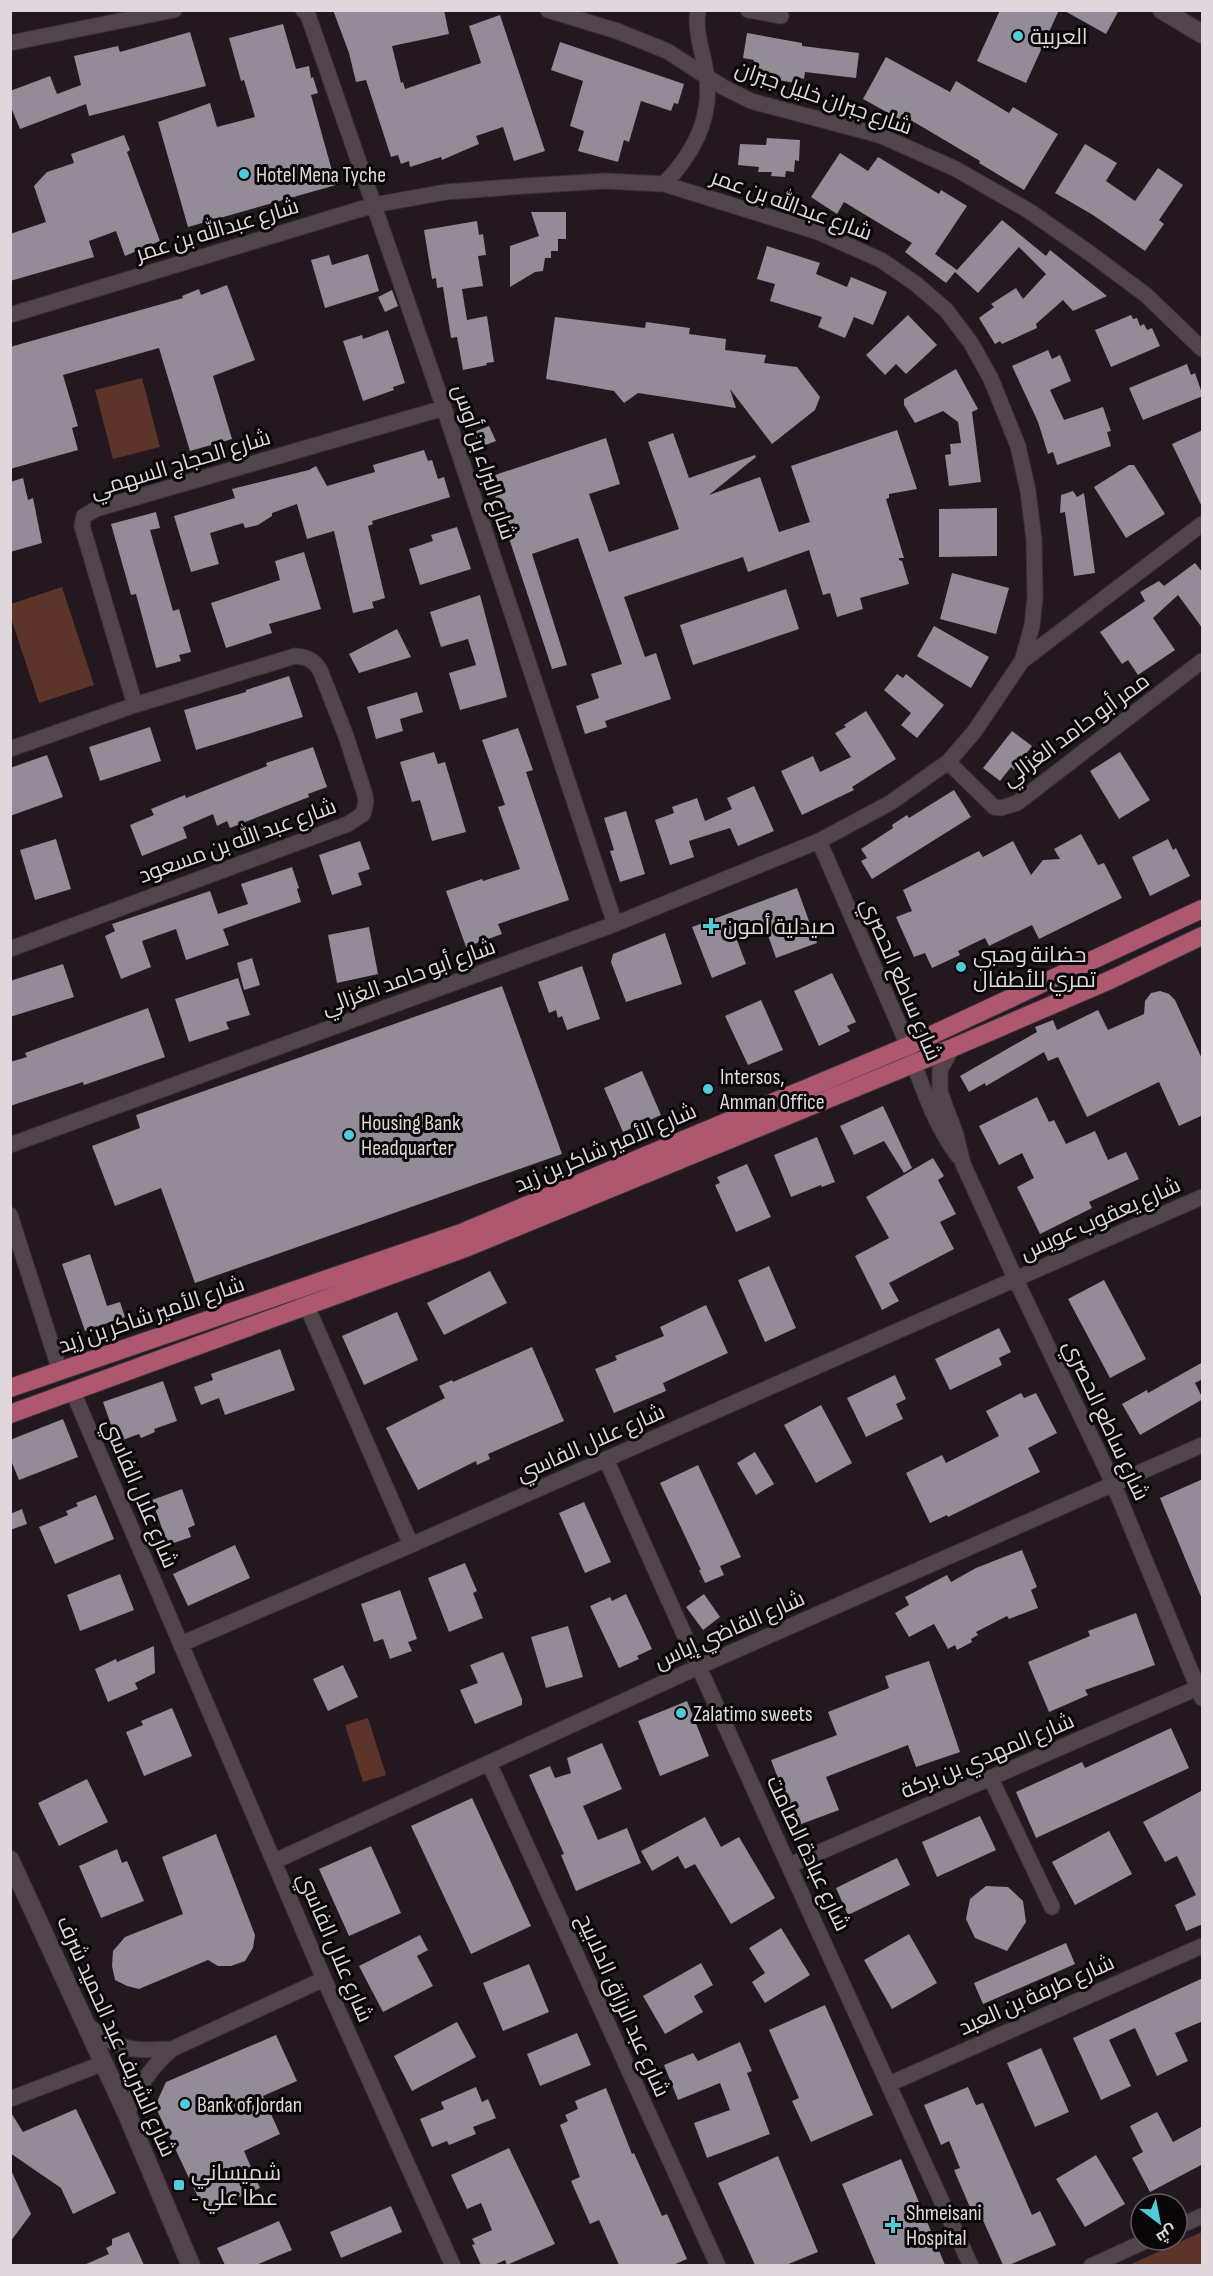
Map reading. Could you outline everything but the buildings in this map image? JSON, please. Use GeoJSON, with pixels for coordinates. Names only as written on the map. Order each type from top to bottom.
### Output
{"type":"FeatureCollection","features":[{"type":"Feature","properties":{"kind":"main road","name":"شارع الأمير شاكر بن زيد"},"geometry":{"type":"LineString","coordinates":[[10,1388],[468,1247],[911,1054],[1203,909]]}},
{"type":"Feature","properties":{"kind":"main road","name":"شارع الأمير شاكر بن زيد"},"geometry":{"type":"LineString","coordinates":[[911,1054],[952,1048],[1110,980],[1203,936]]}},
{"type":"Feature","properties":{"kind":"main road","name":"شارع الأمير شاكر بن زيد"},"geometry":{"type":"LineString","coordinates":[[10,1414],[73,1392],[303,1297]]}},
{"type":"Feature","properties":{"kind":"street"},"geometry":{"type":"LineString","coordinates":[[10,43],[174,10]]}},
{"type":"Feature","properties":{"kind":"street"},"geometry":{"type":"LineString","coordinates":[[548,10],[616,31],[668,51],[707,77]]}},
{"type":"Feature","properties":{"kind":"street"},"geometry":{"type":"LineString","coordinates":[[698,10],[698,34],[707,77]]}},
{"type":"Feature","properties":{"kind":"street"},"geometry":{"type":"LineString","coordinates":[[748,10],[781,16]]}},
{"type":"Feature","properties":{"kind":"street"},"geometry":{"type":"LineString","coordinates":[[1162,10],[1203,34]]}},
{"type":"Feature","properties":{"kind":"street","name":"شارع البراء بن أوس"},"geometry":{"type":"LineString","coordinates":[[307,12],[444,408],[615,924]]}},
{"type":"Feature","properties":{"kind":"street","name":"شارع جبران خليل جبران"},"geometry":{"type":"LineString","coordinates":[[664,184],[680,168],[702,131],[708,107],[707,77]]}},
{"type":"Feature","properties":{"kind":"street","name":"شارع جبران خليل جبران"},"geometry":{"type":"LineString","coordinates":[[707,77],[751,101],[879,135],[956,169],[1029,211],[1088,252],[1146,295],[1203,349]]}},
{"type":"Feature","properties":{"kind":"street","name":"شارع عبدالله بن عمر"},"geometry":{"type":"LineString","coordinates":[[10,315],[374,205],[446,192],[525,186],[605,181],[664,184],[818,232],[881,260],[916,284],[946,310],[971,343],[1008,416],[1018,446],[1028,491],[1034,539],[1035,598],[1032,626],[1022,661],[974,732],[948,762],[890,803],[819,841]]}},
{"type":"Feature","properties":{"kind":"street","name":"شارع الحجاج السهمي"},"geometry":{"type":"LineString","coordinates":[[135,705],[82,526],[84,516],[96,509],[444,408]]}},
{"type":"Feature","properties":{"kind":"street"},"geometry":{"type":"LineString","coordinates":[[1022,661],[1203,524]]}},
{"type":"Feature","properties":{"kind":"street","name":"شارع عبد الله بن مسعود"},"geometry":{"type":"LineString","coordinates":[[10,749],[135,705],[295,656],[310,659],[320,670],[346,736],[366,802],[363,814],[348,824],[10,949]]}},
{"type":"Feature","properties":{"kind":"street","name":"ممر أبو حامد الغزالي"},"geometry":{"type":"LineString","coordinates":[[948,762],[994,807],[1001,808],[1017,802],[1203,662]]}},
{"type":"Feature","properties":{"kind":"street","name":"شارع أبو حامد الغزالي"},"geometry":{"type":"LineString","coordinates":[[10,1145],[615,924],[819,841]]}},
{"type":"Feature","properties":{"kind":"street","name":"شارع ساطع الحصري"},"geometry":{"type":"LineString","coordinates":[[819,841],[911,1054],[933,1115],[946,1140],[963,1164],[1113,1483],[1201,1691]]}},
{"type":"Feature","properties":{"kind":"street","name":"شارع ساطع الحصري"},"geometry":{"type":"LineString","coordinates":[[952,1048],[940,1070],[940,1092],[956,1135],[963,1164]]}},
{"type":"Feature","properties":{"kind":"street","name":"شارع يعقوب عويس"},"geometry":{"type":"LineString","coordinates":[[1016,1280],[1203,1197]]}},
{"type":"Feature","properties":{"kind":"street"},"geometry":{"type":"LineString","coordinates":[[10,1215],[60,1371]]}},
{"type":"Feature","properties":{"kind":"street","name":"شارع علال الفاسي"},"geometry":{"type":"LineString","coordinates":[[182,1644],[1016,1280]]}},
{"type":"Feature","properties":{"kind":"street"},"geometry":{"type":"LineString","coordinates":[[303,1297],[411,1545]]}},
{"type":"Feature","properties":{"kind":"street","name":"شارع علال الفاسي"},"geometry":{"type":"LineString","coordinates":[[73,1392],[324,1979],[453,2265]]}},
{"type":"Feature","properties":{"kind":"street","name":"شارع القاضي إياس"},"geometry":{"type":"LineString","coordinates":[[275,1860],[698,1667],[1203,1445]]}},
{"type":"Feature","properties":{"kind":"street","name":"شارع عبادة الصامت"},"geometry":{"type":"LineString","coordinates":[[606,1459],[698,1667],[790,1864],[971,2265]]}},
{"type":"Feature","properties":{"kind":"street","name":"شارع المهدي بن بركة"},"geometry":{"type":"LineString","coordinates":[[790,1864],[1201,1691]]}},
{"type":"Feature","properties":{"kind":"street","name":"شارع عبد الرزاق الدلابيح"},"geometry":{"type":"LineString","coordinates":[[489,1763],[717,2265]]}},
{"type":"Feature","properties":{"kind":"street"},"geometry":{"type":"LineString","coordinates":[[991,1779],[1052,1907]]}},
{"type":"Feature","properties":{"kind":"street","name":"شارع الشريف عبد الحميد شرف"},"geometry":{"type":"LineString","coordinates":[[10,1860],[16,1884],[87,2025],[191,2265]]}},
{"type":"Feature","properties":{"kind":"street","name":"شارع طرفة بن العبد"},"geometry":{"type":"LineString","coordinates":[[889,2084],[1203,1946]]}},
{"type":"Feature","properties":{"kind":"street"},"geometry":{"type":"LineString","coordinates":[[127,2114],[145,2077],[155,2063],[172,2049],[324,1979]]}},
{"type":"Feature","properties":{"kind":"street"},"geometry":{"type":"LineString","coordinates":[[87,2025],[111,2043],[124,2048],[172,2049]]}},
{"type":"Feature","properties":{"kind":"street"},"geometry":{"type":"LineString","coordinates":[[10,2099],[104,2063]]}},
{"type":"Feature","properties":{"kind":"street"},"geometry":{"type":"LineString","coordinates":[[1189,2222],[1203,2216]]}},
{"type":"Feature","properties":{"kind":"street"},"geometry":{"type":"LineString","coordinates":[[1091,2265],[1129,2248]]}},
{"type":"Feature","properties":{"kind":"shaded area"},"geometry":{"type":"Polygon","coordinates":[[[142,378],[160,447],[113,459],[95,390],[142,378]]]}},
{"type":"Feature","properties":{"kind":"shaded area"},"geometry":{"type":"Polygon","coordinates":[[[62,587],[94,685],[39,703],[11,618],[11,604],[62,587]]]}},
{"type":"Feature","properties":{"kind":"shaded area"},"geometry":{"type":"Polygon","coordinates":[[[368,1718],[386,1775],[363,1782],[345,1725],[368,1718]]]}},
{"type":"Feature","properties":{"kind":"shaded area"},"geometry":{"type":"Polygon","coordinates":[[[1202,2232],[1202,2265],[1129,2265],[1158,2252],[1189,2252],[1189,2238],[1202,2232]]]}},
{"type":"Feature","properties":{"kind":"place","name":"العربية"},"geometry":{"type":"Point","coordinates":[1018,36]}},
{"type":"Feature","properties":{"kind":"place","name":"Hotel Mena Tyche"},"geometry":{"type":"Point","coordinates":[244,174]}},
{"type":"Feature","properties":{"kind":"place","name":"صيدلية أمون"},"geometry":{"type":"Point","coordinates":[711,926]}},
{"type":"Feature","properties":{"kind":"place","name":"حضانة وهبي تمري للأطفال"},"geometry":{"type":"Point","coordinates":[961,967]}},
{"type":"Feature","properties":{"kind":"place","name":"Intersos, Amman Office"},"geometry":{"type":"Point","coordinates":[708,1089]}},
{"type":"Feature","properties":{"kind":"place","name":"Housing Bank Headquarter"},"geometry":{"type":"Point","coordinates":[349,1135]}},
{"type":"Feature","properties":{"kind":"place","name":"Zalatimo sweets"},"geometry":{"type":"Point","coordinates":[681,1713]}},
{"type":"Feature","properties":{"kind":"place","name":"Bank of Jordan"},"geometry":{"type":"Point","coordinates":[185,2104]}},
{"type":"Feature","properties":{"kind":"place","name":"شميساني - عطا علي"},"geometry":{"type":"Point","coordinates":[179,2185]}},
{"type":"Feature","properties":{"kind":"place","name":"Shmeisani Hospital"},"geometry":{"type":"Point","coordinates":[893,2225]}}]}
